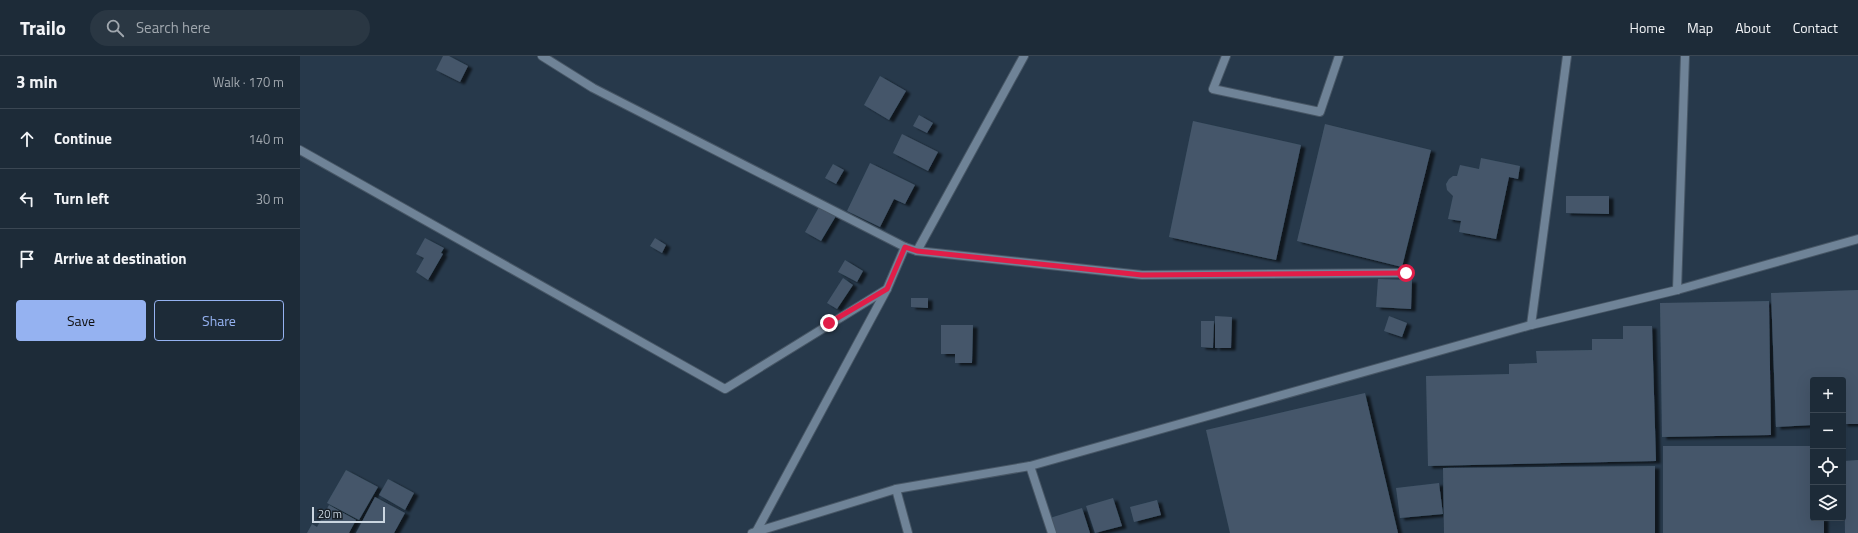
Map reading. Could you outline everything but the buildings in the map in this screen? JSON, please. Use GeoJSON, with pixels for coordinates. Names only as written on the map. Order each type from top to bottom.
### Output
{"type":"FeatureCollection","features":[{"type":"Feature","properties":{"kind":"lane"},"geometry":{"type":"LineString","coordinates":[[542,56],[593,88],[905,247],[917,251],[1142,275],[1406,273]]}},
{"type":"Feature","properties":{"kind":"lane"},"geometry":{"type":"LineString","coordinates":[[917,251],[1024,56]]}},
{"type":"Feature","properties":{"kind":"lane"},"geometry":{"type":"LineString","coordinates":[[1226,56],[1212,89],[1320,112],[1340,56]]}},
{"type":"Feature","properties":{"kind":"lane"},"geometry":{"type":"LineString","coordinates":[[1531,325],[1567,56]]}},
{"type":"Feature","properties":{"kind":"lane"},"geometry":{"type":"LineString","coordinates":[[1677,290],[1685,56]]}},
{"type":"Feature","properties":{"kind":"lane"},"geometry":{"type":"LineString","coordinates":[[300,150],[724,389],[887,289]]}},
{"type":"Feature","properties":{"kind":"lane"},"geometry":{"type":"LineString","coordinates":[[754,532],[896,489],[1030,466],[1531,325],[1677,290],[1858,239]]}},
{"type":"Feature","properties":{"kind":"lane"},"geometry":{"type":"LineString","coordinates":[[754,532],[887,289],[905,247]]}},
{"type":"Feature","properties":{"kind":"lane"},"geometry":{"type":"LineString","coordinates":[[1030,466],[1052,533]]}},
{"type":"Feature","properties":{"kind":"lane"},"geometry":{"type":"LineString","coordinates":[[896,489],[908,533]]}},
{"type":"Feature","properties":{"kind":"route"},"geometry":{"type":"LineString","coordinates":[[829,323],[887,289],[905,247],[917,251],[1142,275],[1406,273]]}}]}
